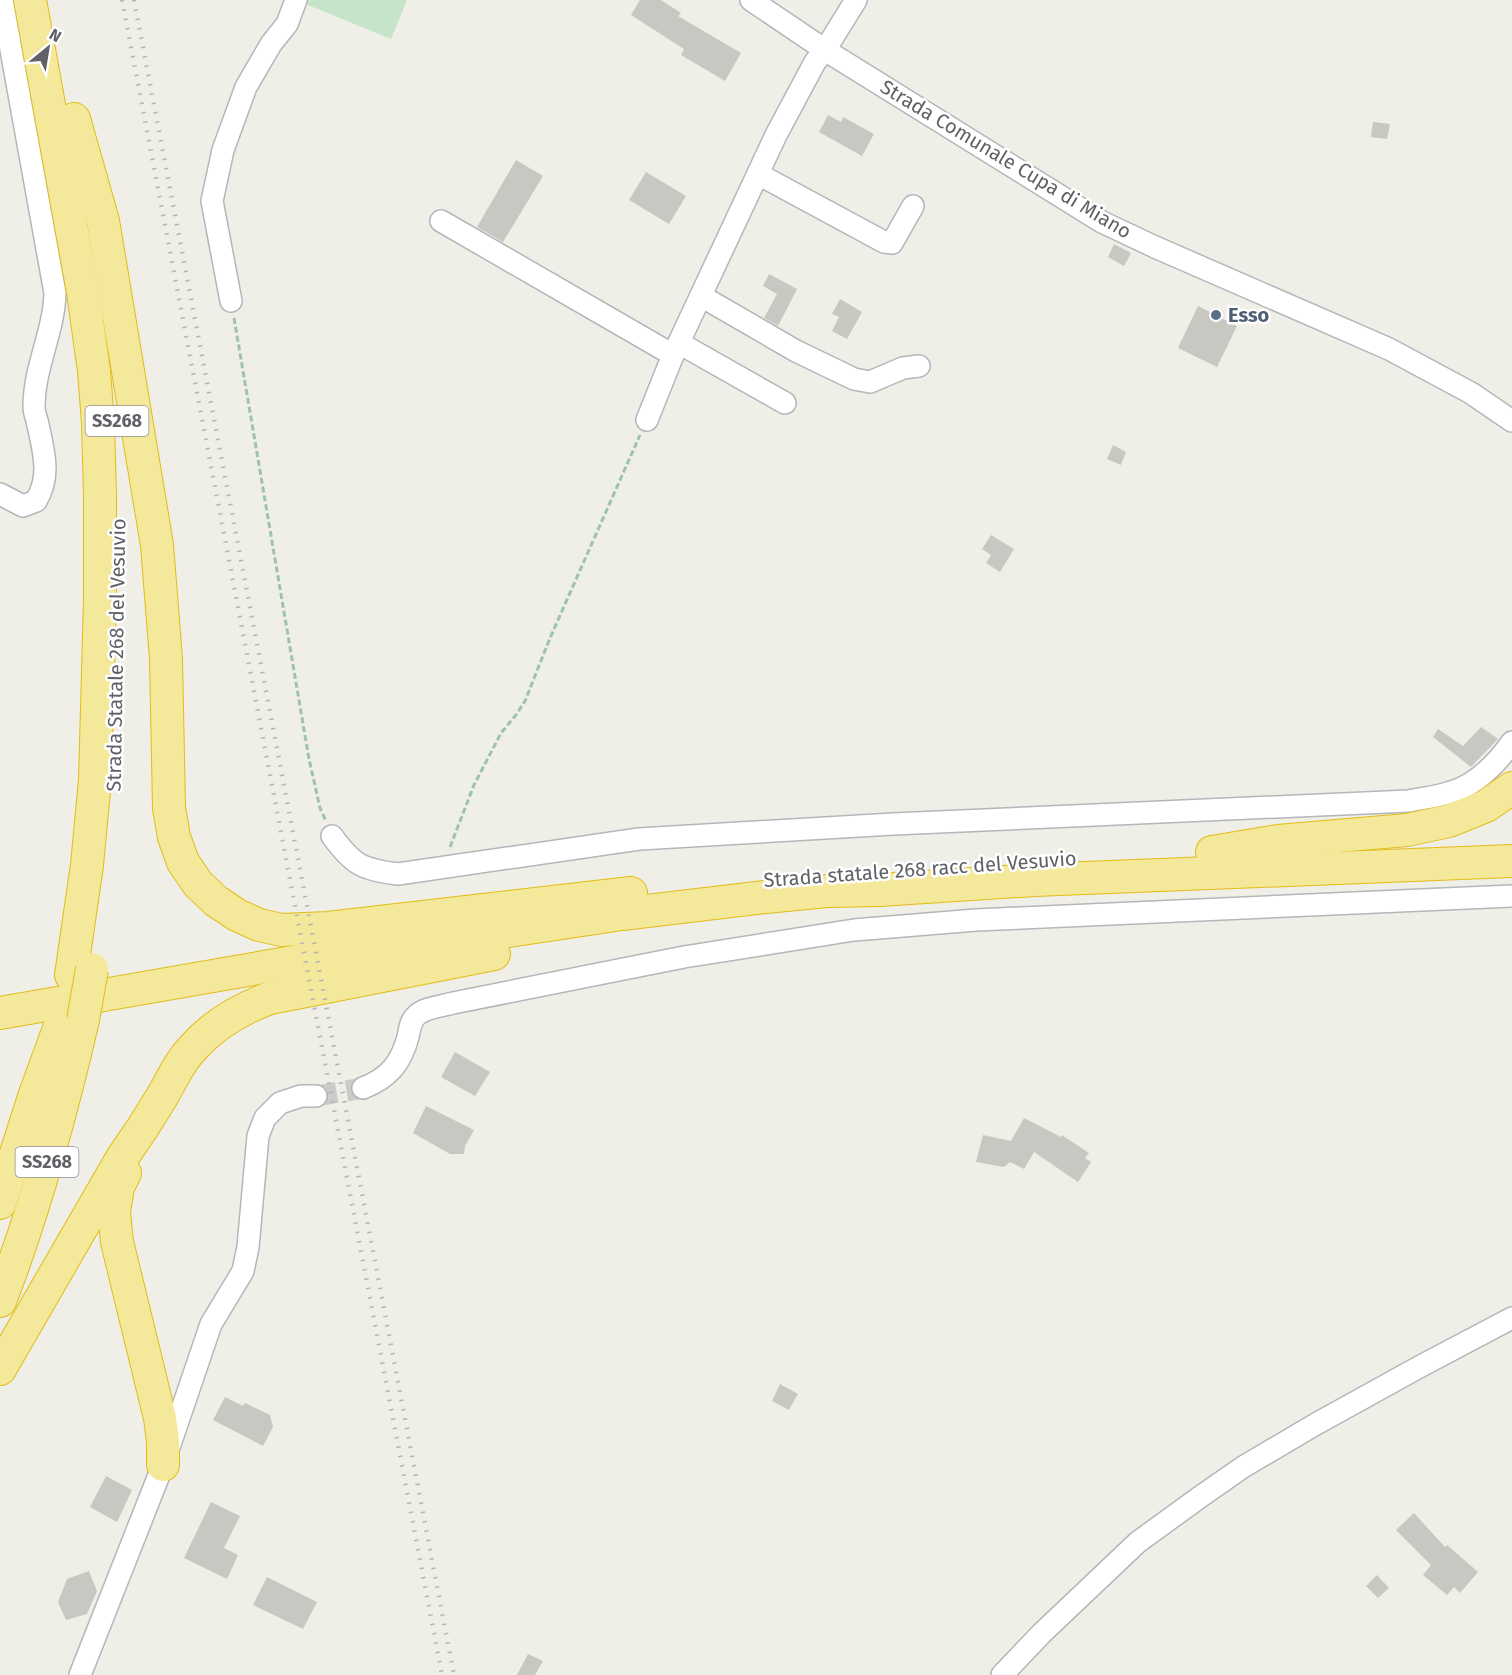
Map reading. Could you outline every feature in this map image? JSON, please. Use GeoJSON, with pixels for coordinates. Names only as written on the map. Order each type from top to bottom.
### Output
{"type":"FeatureCollection","features":[{"type":"Feature","properties":{"kind":"highway","name":"Strada Statale 268 del Vesuvio"},"geometry":{"type":"LineString","coordinates":[[30,0],[83,292],[94,371],[98,423],[100,600],[95,780],[87,865],[82,972]]}},
{"type":"Feature","properties":{"kind":"highway","name":"Strada Statale 268 del Vesuvio"},"geometry":{"type":"LineString","coordinates":[[0,1301],[19,1250],[46,1163],[82,972],[107,865],[118,726],[120,494],[113,368],[74,119],[50,0]]}},
{"type":"Feature","properties":{"kind":"highway"},"geometry":{"type":"LineString","coordinates":[[74,119],[104,221],[157,545],[166,659],[169,808],[174,837],[183,862],[198,884],[216,901],[237,915],[259,925],[282,930],[328,928],[602,895],[682,889]]}},
{"type":"Feature","properties":{"kind":"highway"},"geometry":{"type":"LineString","coordinates":[[1212,852],[1278,840],[1407,830],[1449,821],[1486,806],[1512,788]]}},
{"type":"Feature","properties":{"kind":"highway","name":"Strada statale 268 racc del Vesuvio"},"geometry":{"type":"LineString","coordinates":[[333,955],[414,935],[682,889],[841,872],[951,863],[1512,840]]}},
{"type":"Feature","properties":{"kind":"highway","name":"Strada statale 268 racc del Vesuvio"},"geometry":{"type":"LineString","coordinates":[[0,1013],[333,955],[417,945],[622,914],[754,898],[827,891],[1035,880],[1512,861]]}},
{"type":"Feature","properties":{"kind":"highway"},"geometry":{"type":"LineString","coordinates":[[0,1369],[122,1158],[141,1132],[192,1049],[229,1017],[249,1006],[270,998],[675,920],[879,890]]}},
{"type":"Feature","properties":{"kind":"highway","name":"Strada Statale 268 del Vesuvio"},"geometry":{"type":"LineString","coordinates":[[0,1244],[72,1022]]}},
{"type":"Feature","properties":{"kind":"highway"},"geometry":{"type":"LineString","coordinates":[[0,1203],[35,1094],[72,1022]]}},
{"type":"Feature","properties":{"kind":"highway"},"geometry":{"type":"LineString","coordinates":[[141,1132],[118,1187],[114,1212],[117,1242],[168,1406],[163,1442],[163,1465]]}},
{"type":"Feature","properties":{"kind":"street"},"geometry":{"type":"LineString","coordinates":[[0,494],[23,506],[36,501],[43,489],[46,470],[34,408],[40,361],[54,311],[55,293],[2,0]]}},
{"type":"Feature","properties":{"kind":"street"},"geometry":{"type":"LineString","coordinates":[[231,301],[212,201],[223,150],[246,87],[271,44],[287,24],[296,0]]}},
{"type":"Feature","properties":{"kind":"street","name":"Strada Comunale Cupa di Miano"},"geometry":{"type":"LineString","coordinates":[[751,0],[825,50],[1102,222],[1389,349],[1471,393],[1512,421]]}},
{"type":"Feature","properties":{"kind":"street"},"geometry":{"type":"LineString","coordinates":[[647,420],[676,349],[776,135],[815,62],[856,0]]}},
{"type":"Feature","properties":{"kind":"street"},"geometry":{"type":"LineString","coordinates":[[758,174],[884,242],[892,243],[913,206]]}},
{"type":"Feature","properties":{"kind":"street"},"geometry":{"type":"LineString","coordinates":[[441,221],[676,349],[785,403]]}},
{"type":"Feature","properties":{"kind":"street"},"geometry":{"type":"LineString","coordinates":[[701,296],[796,351],[854,379],[870,382],[903,368],[919,366]]}},
{"type":"Feature","properties":{"kind":"street"},"geometry":{"type":"LineString","coordinates":[[332,836],[346,855],[369,870],[398,874],[662,837],[1067,815],[1409,801],[1452,792],[1478,778],[1502,756],[1512,742]]}},
{"type":"Feature","properties":{"kind":"street"},"geometry":{"type":"LineString","coordinates":[[363,1088],[388,1076],[398,1062],[411,1022],[418,1013],[453,1003],[684,957],[854,930],[976,920],[1512,896]]}},
{"type":"Feature","properties":{"kind":"street"},"geometry":{"type":"LineString","coordinates":[[168,1406],[243,1271],[248,1247],[258,1136],[265,1118],[280,1103],[301,1096],[316,1096]]}},
{"type":"Feature","properties":{"kind":"street"},"geometry":{"type":"LineString","coordinates":[[1002,1675],[1138,1542],[1200,1497],[1243,1467],[1316,1424],[1512,1318]]}},
{"type":"Feature","properties":{"kind":"street"},"geometry":{"type":"LineString","coordinates":[[80,1675],[163,1465]]}},
{"type":"Feature","properties":{"kind":"path"},"geometry":{"type":"LineString","coordinates":[[231,301],[309,759],[320,808],[332,836]]}},
{"type":"Feature","properties":{"kind":"path"},"geometry":{"type":"LineString","coordinates":[[445,868],[450,848],[474,785],[501,733],[525,701],[550,638],[647,420]]}},
{"type":"Feature","properties":{"kind":"green space"},"geometry":{"type":"Polygon","coordinates":[[[305,0],[407,0],[391,39],[303,3],[305,0]]]}},
{"type":"Feature","properties":{"kind":"building"},"geometry":{"type":"Polygon","coordinates":[[[640,0],[661,0],[681,13],[678,16],[741,53],[725,81],[681,55],[684,49],[631,15],[640,0]]]}},
{"type":"Feature","properties":{"kind":"building"},"geometry":{"type":"Polygon","coordinates":[[[828,115],[841,122],[843,117],[874,134],[862,156],[819,132],[828,115]]]}},
{"type":"Feature","properties":{"kind":"building"},"geometry":{"type":"Polygon","coordinates":[[[1373,122],[1390,124],[1387,139],[1371,137],[1373,122]]]}},
{"type":"Feature","properties":{"kind":"building"},"geometry":{"type":"Polygon","coordinates":[[[516,160],[543,176],[503,242],[477,227],[516,160]]]}},
{"type":"Feature","properties":{"kind":"building"},"geometry":{"type":"Polygon","coordinates":[[[646,172],[686,196],[669,224],[629,200],[646,172]]]}},
{"type":"Feature","properties":{"kind":"building"},"geometry":{"type":"Polygon","coordinates":[[[1114,244],[1131,253],[1124,266],[1108,257],[1114,244]]]}},
{"type":"Feature","properties":{"kind":"building"},"geometry":{"type":"Polygon","coordinates":[[[769,274],[797,289],[778,326],[764,318],[777,294],[763,286],[769,274]]]}},
{"type":"Feature","properties":{"kind":"building"},"geometry":{"type":"Polygon","coordinates":[[[840,299],[862,312],[847,339],[832,331],[839,317],[832,314],[840,299]]]}},
{"type":"Feature","properties":{"kind":"building"},"geometry":{"type":"Polygon","coordinates":[[[1198,306],[1237,326],[1217,367],[1178,348],[1198,306]]]}},
{"type":"Feature","properties":{"kind":"building"},"geometry":{"type":"Polygon","coordinates":[[[1113,445],[1126,452],[1121,465],[1107,459],[1113,445]]]}},
{"type":"Feature","properties":{"kind":"building"},"geometry":{"type":"Polygon","coordinates":[[[991,535],[1014,549],[1000,572],[986,563],[991,555],[982,549],[991,535]]]}},
{"type":"Feature","properties":{"kind":"building"},"geometry":{"type":"Polygon","coordinates":[[[1481,727],[1498,739],[1471,767],[1433,737],[1438,729],[1463,746],[1481,727]]]}},
{"type":"Feature","properties":{"kind":"building"},"geometry":{"type":"Polygon","coordinates":[[[455,1052],[490,1072],[475,1096],[441,1077],[455,1052]]]}},
{"type":"Feature","properties":{"kind":"building"},"geometry":{"type":"Polygon","coordinates":[[[426,1106],[474,1130],[465,1146],[464,1154],[450,1154],[413,1133],[426,1106]]]}},
{"type":"Feature","properties":{"kind":"building"},"geometry":{"type":"Polygon","coordinates":[[[1024,1118],[1061,1137],[1062,1135],[1089,1153],[1085,1158],[1091,1162],[1078,1182],[1034,1152],[1024,1169],[1010,1162],[1004,1167],[976,1162],[983,1135],[1011,1141],[1024,1118]]]}},
{"type":"Feature","properties":{"kind":"building"},"geometry":{"type":"Polygon","coordinates":[[[780,1384],[798,1394],[789,1410],[772,1401],[780,1384]]]}},
{"type":"Feature","properties":{"kind":"building"},"geometry":{"type":"Polygon","coordinates":[[[225,1397],[243,1406],[245,1403],[270,1415],[273,1427],[263,1446],[213,1420],[225,1397]]]}},
{"type":"Feature","properties":{"kind":"building"},"geometry":{"type":"Polygon","coordinates":[[[106,1476],[132,1490],[117,1522],[90,1507],[106,1476]]]}},
{"type":"Feature","properties":{"kind":"building"},"geometry":{"type":"Polygon","coordinates":[[[211,1502],[240,1516],[224,1548],[238,1555],[227,1579],[184,1558],[211,1502]]]}},
{"type":"Feature","properties":{"kind":"building"},"geometry":{"type":"Polygon","coordinates":[[[1414,1513],[1445,1547],[1447,1545],[1478,1572],[1460,1593],[1454,1587],[1447,1595],[1423,1575],[1431,1565],[1396,1530],[1414,1513]]]}},
{"type":"Feature","properties":{"kind":"building"},"geometry":{"type":"Polygon","coordinates":[[[89,1571],[97,1591],[87,1614],[66,1620],[58,1602],[67,1579],[89,1571]]]}},
{"type":"Feature","properties":{"kind":"building"},"geometry":{"type":"Polygon","coordinates":[[[1377,1575],[1389,1588],[1378,1598],[1366,1586],[1377,1575]]]}},
{"type":"Feature","properties":{"kind":"building"},"geometry":{"type":"Polygon","coordinates":[[[267,1577],[317,1602],[303,1629],[253,1605],[267,1577]]]}},
{"type":"Feature","properties":{"kind":"building"},"geometry":{"type":"Polygon","coordinates":[[[528,1654],[543,1661],[535,1675],[517,1675],[528,1654]]]}},
{"type":"Feature","properties":{"kind":"tunnel"},"geometry":{"type":"LineString","coordinates":[[316,1096],[363,1088]]}},
{"type":"Feature","properties":{"kind":"railway"},"geometry":{"type":"LineString","coordinates":[[122,0],[442,1675]]}},
{"type":"Feature","properties":{"kind":"railway"},"geometry":{"type":"LineString","coordinates":[[134,0],[454,1675]]}},
{"type":"Feature","properties":{"kind":"place","name":"Esso"},"geometry":{"type":"Point","coordinates":[1216,315]}}]}
